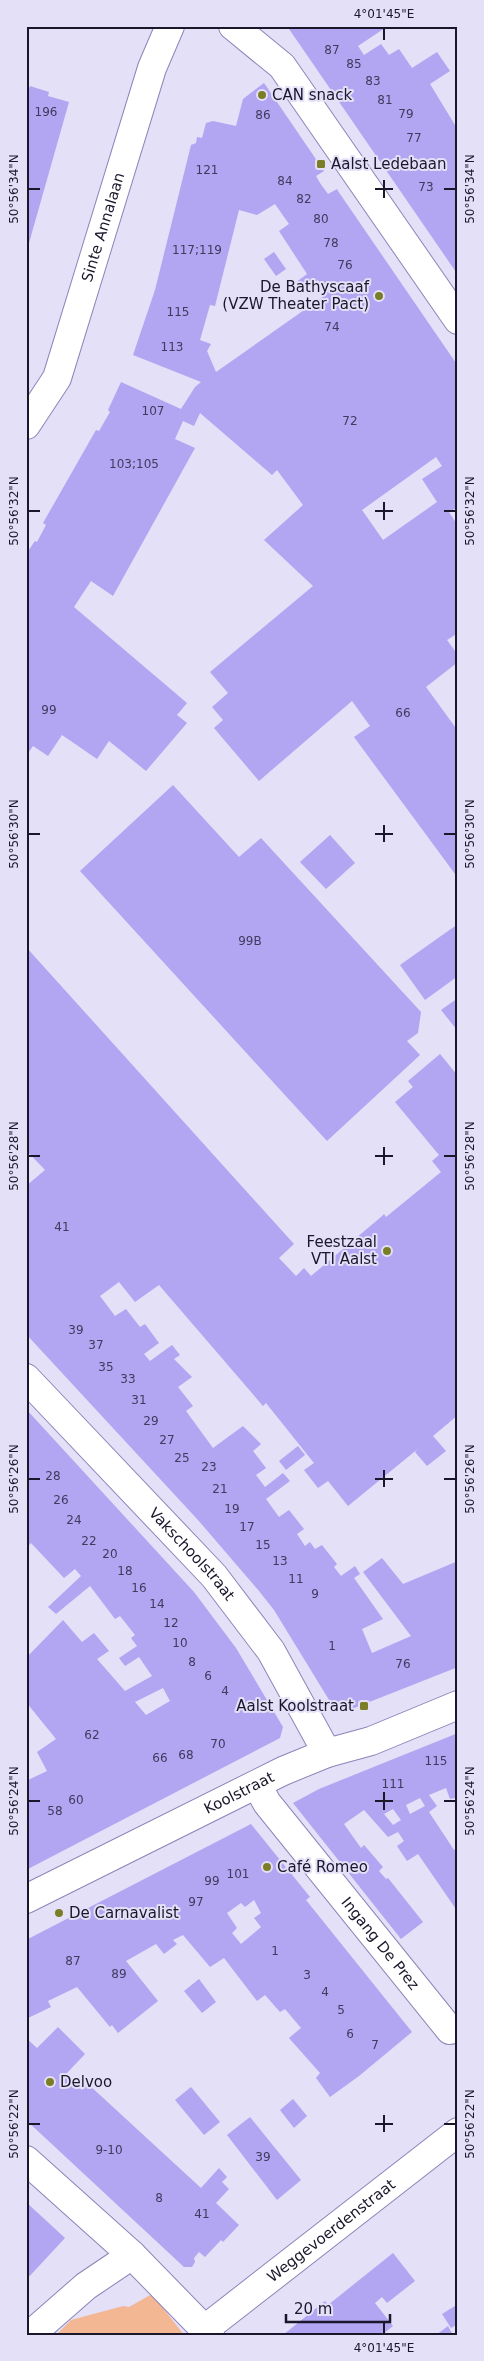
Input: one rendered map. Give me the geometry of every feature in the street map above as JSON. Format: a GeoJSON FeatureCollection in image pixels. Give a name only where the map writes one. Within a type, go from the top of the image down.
{"type":"FeatureCollection","features":[{"type":"Feature","properties":{"kind":"street","name":"Sinte Annalaan"},"geometry":{"type":"LineString","coordinates":[[26,425],[57,378],[152,68],[170,26]]}},
{"type":"Feature","properties":{"kind":"street"},"geometry":{"type":"LineString","coordinates":[[233,26],[282,66],[458,320]]}},
{"type":"Feature","properties":{"kind":"street","name":"Vakschoolstraat"},"geometry":{"type":"LineString","coordinates":[[26,1378],[214,1576],[271,1651],[327,1753]]}},
{"type":"Feature","properties":{"kind":"street","name":"Koolstraat"},"geometry":{"type":"LineString","coordinates":[[26,1900],[283,1771],[327,1753],[371,1741],[458,1705]]}},
{"type":"Feature","properties":{"kind":"street","name":"Ingang De Prez"},"geometry":{"type":"LineString","coordinates":[[257,1785],[266,1803],[450,2030]]}},
{"type":"Feature","properties":{"kind":"street","name":"Weggevoerdenstraat"},"geometry":{"type":"LineString","coordinates":[[208,2332],[458,2132]]}},
{"type":"Feature","properties":{"kind":"street"},"geometry":{"type":"LineString","coordinates":[[27,2161],[132,2255],[208,2332]]}},
{"type":"Feature","properties":{"kind":"street"},"geometry":{"type":"LineString","coordinates":[[30,2335],[86,2286],[132,2255]]}},
{"type":"Feature","properties":{"kind":"shaded area"},"geometry":{"type":"Polygon","coordinates":[[[152,2294],[184,2335],[56,2335],[71,2320],[123,2306],[129,2307],[152,2294]]]}},
{"type":"Feature","properties":{"kind":"building"},"geometry":{"type":"Polygon","coordinates":[[[287,26],[388,26],[358,46],[364,55],[381,44],[389,55],[399,49],[412,68],[437,52],[450,71],[430,84],[455,125],[458,123],[458,275],[287,26]]]}},
{"type":"Feature","properties":{"kind":"building"},"geometry":{"type":"Polygon","coordinates":[[[264,83],[324,171],[316,176],[320,183],[328,194],[337,189],[458,366],[458,507],[449,512],[458,526],[458,633],[447,640],[458,655],[458,662],[426,687],[458,731],[458,878],[354,737],[370,726],[352,701],[259,781],[214,728],[223,720],[212,707],[228,693],[210,672],[313,586],[264,540],[303,505],[277,470],[272,475],[200,413],[194,426],[183,421],[175,439],[195,448],[113,596],[91,581],[74,607],[187,703],[177,715],[187,723],[146,771],[109,741],[97,759],[62,735],[48,756],[33,746],[26,756],[26,554],[35,541],[37,542],[46,525],[43,523],[96,430],[99,431],[110,412],[108,410],[121,382],[181,409],[195,387],[201,382],[133,355],[155,290],[191,145],[196,143],[197,137],[202,138],[206,123],[213,121],[236,126],[243,99],[264,83]],[[275,204],[257,215],[239,210],[215,306],[210,305],[200,340],[211,344],[207,351],[216,372],[327,294],[318,280],[301,292],[295,283],[307,274],[279,231],[289,224],[275,204]],[[436,457],[362,510],[383,540],[437,502],[422,479],[442,466],[436,457]]]}},
{"type":"Feature","properties":{"kind":"building"},"geometry":{"type":"Polygon","coordinates":[[[30,86],[49,92],[48,96],[69,102],[27,250],[26,89],[29,89],[30,86]]]}},
{"type":"Feature","properties":{"kind":"building"},"geometry":{"type":"Polygon","coordinates":[[[274,252],[286,269],[276,276],[264,259],[274,252]]]}},
{"type":"Feature","properties":{"kind":"building"},"geometry":{"type":"Polygon","coordinates":[[[173,785],[239,857],[261,838],[421,1012],[418,1033],[407,1041],[420,1055],[327,1141],[80,871],[173,785]]]}},
{"type":"Feature","properties":{"kind":"building"},"geometry":{"type":"Polygon","coordinates":[[[330,835],[355,863],[326,889],[300,862],[330,835]]]}},
{"type":"Feature","properties":{"kind":"building"},"geometry":{"type":"Polygon","coordinates":[[[458,924],[458,976],[425,1000],[400,965],[458,924]]]}},
{"type":"Feature","properties":{"kind":"building"},"geometry":{"type":"Polygon","coordinates":[[[26,947],[294,1244],[279,1258],[296,1276],[304,1268],[311,1276],[384,1214],[386,1217],[441,1172],[432,1161],[439,1155],[395,1102],[413,1087],[408,1081],[440,1054],[458,1076],[458,1415],[433,1436],[446,1451],[427,1466],[415,1452],[419,1448],[348,1506],[328,1481],[318,1488],[304,1470],[314,1463],[266,1403],[263,1406],[159,1285],[135,1302],[119,1282],[100,1296],[115,1316],[126,1309],[140,1327],[145,1324],[159,1343],[144,1354],[150,1361],[172,1345],[180,1355],[174,1359],[192,1377],[178,1387],[193,1406],[186,1411],[213,1448],[243,1426],[261,1444],[253,1451],[266,1468],[256,1475],[265,1487],[283,1473],[290,1481],[266,1499],[279,1517],[289,1510],[304,1529],[297,1534],[305,1546],[310,1542],[315,1549],[322,1545],[337,1564],[334,1567],[341,1576],[355,1566],[360,1574],[354,1578],[383,1619],[362,1629],[372,1653],[411,1636],[363,1572],[382,1558],[403,1584],[458,1561],[458,1667],[344,1712],[334,1708],[274,1610],[259,1591],[198,1520],[26,1334],[26,1186],[45,1170],[26,1150],[26,947]]]}},
{"type":"Feature","properties":{"kind":"building"},"geometry":{"type":"Polygon","coordinates":[[[458,998],[458,1029],[457,1030],[441,1010],[458,998]]]}},
{"type":"Feature","properties":{"kind":"building"},"geometry":{"type":"Polygon","coordinates":[[[26,1409],[194,1592],[236,1648],[283,1727],[280,1738],[26,1870],[26,1781],[47,1771],[37,1752],[56,1739],[26,1702],[26,1658],[63,1620],[82,1642],[94,1633],[109,1651],[97,1659],[125,1691],[152,1676],[139,1657],[125,1666],[119,1658],[137,1646],[131,1638],[135,1635],[120,1616],[115,1619],[90,1586],[56,1614],[48,1607],[81,1576],[75,1569],[64,1578],[31,1543],[26,1548],[26,1409]],[[163,1688],[135,1702],[146,1715],[170,1701],[163,1688]]]}},
{"type":"Feature","properties":{"kind":"building"},"geometry":{"type":"Polygon","coordinates":[[[298,1446],[305,1455],[286,1470],[279,1461],[298,1446]]]}},
{"type":"Feature","properties":{"kind":"building"},"geometry":{"type":"Polygon","coordinates":[[[458,1733],[458,1804],[455,1798],[450,1799],[446,1788],[429,1795],[437,1806],[429,1812],[454,1850],[458,1847],[458,1912],[418,1854],[407,1861],[397,1846],[404,1841],[398,1832],[388,1837],[364,1810],[344,1824],[361,1848],[364,1845],[383,1867],[379,1871],[386,1879],[388,1878],[423,1922],[401,1939],[293,1803],[319,1789],[458,1733]],[[420,1798],[406,1805],[410,1814],[425,1806],[420,1798]],[[393,1809],[384,1814],[393,1825],[401,1820],[393,1809]]]}},
{"type":"Feature","properties":{"kind":"building"},"geometry":{"type":"Polygon","coordinates":[[[251,1824],[310,1897],[306,1900],[412,2032],[359,2076],[330,2097],[316,2078],[320,2073],[289,2038],[301,2028],[285,2009],[280,2012],[265,1995],[257,2001],[224,1958],[210,1967],[183,1935],[173,1940],[177,1944],[164,1954],[156,1944],[126,1961],[158,2001],[118,2033],[112,2025],[110,2027],[77,1987],[48,2001],[51,2007],[26,2019],[26,1940],[251,1824]],[[254,1900],[245,1907],[241,1903],[227,1913],[237,1928],[232,1933],[241,1944],[261,1927],[254,1918],[261,1913],[254,1900]]]}},
{"type":"Feature","properties":{"kind":"building"},"geometry":{"type":"Polygon","coordinates":[[[199,1979],[216,2002],[202,2013],[184,1991],[199,1979]]]}},
{"type":"Feature","properties":{"kind":"building"},"geometry":{"type":"Polygon","coordinates":[[[58,2027],[85,2054],[66,2074],[82,2090],[88,2084],[201,2188],[219,2168],[227,2177],[222,2182],[229,2189],[216,2203],[239,2225],[205,2257],[199,2252],[194,2258],[195,2262],[192,2267],[184,2267],[26,2120],[26,2038],[37,2048],[58,2027]]]}},
{"type":"Feature","properties":{"kind":"building"},"geometry":{"type":"Polygon","coordinates":[[[191,2087],[220,2122],[204,2135],[175,2100],[191,2087]]]}},
{"type":"Feature","properties":{"kind":"building"},"geometry":{"type":"Polygon","coordinates":[[[293,2099],[307,2116],[294,2128],[280,2110],[293,2099]]]}},
{"type":"Feature","properties":{"kind":"building"},"geometry":{"type":"Polygon","coordinates":[[[250,2117],[301,2180],[277,2200],[227,2135],[250,2117]]]}},
{"type":"Feature","properties":{"kind":"building"},"geometry":{"type":"Polygon","coordinates":[[[26,2202],[65,2238],[26,2280],[26,2202]]]}},
{"type":"Feature","properties":{"kind":"building"},"geometry":{"type":"Polygon","coordinates":[[[393,2253],[415,2281],[387,2303],[382,2297],[375,2303],[393,2326],[382,2335],[283,2335],[325,2301],[328,2305],[393,2253]]]}},
{"type":"Feature","properties":{"kind":"building"},"geometry":{"type":"Polygon","coordinates":[[[458,2304],[458,2324],[451,2328],[442,2314],[458,2304]]]}},
{"type":"Feature","properties":{"kind":"building"},"geometry":{"type":"Polygon","coordinates":[[[448,2326],[453,2335],[436,2335],[448,2326]]]}},
{"type":"Feature","properties":{"kind":"place","name":"CAN snack"},"geometry":{"type":"Point","coordinates":[262,95]}},
{"type":"Feature","properties":{"kind":"place","name":"Aalst Ledebaan"},"geometry":{"type":"Point","coordinates":[321,164]}},
{"type":"Feature","properties":{"kind":"place","name":"De Bathyscaaf (VZW Theater Pact)"},"geometry":{"type":"Point","coordinates":[379,296]}},
{"type":"Feature","properties":{"kind":"place","name":"Feestzaal VTI Aalst"},"geometry":{"type":"Point","coordinates":[387,1251]}},
{"type":"Feature","properties":{"kind":"place","name":"Aalst Koolstraat"},"geometry":{"type":"Point","coordinates":[364,1706]}},
{"type":"Feature","properties":{"kind":"place","name":"Café Romeo"},"geometry":{"type":"Point","coordinates":[267,1867]}},
{"type":"Feature","properties":{"kind":"place","name":"De Carnavalist"},"geometry":{"type":"Point","coordinates":[59,1913]}},
{"type":"Feature","properties":{"kind":"place","name":"Delvoo"},"geometry":{"type":"Point","coordinates":[50,2082]}}]}
